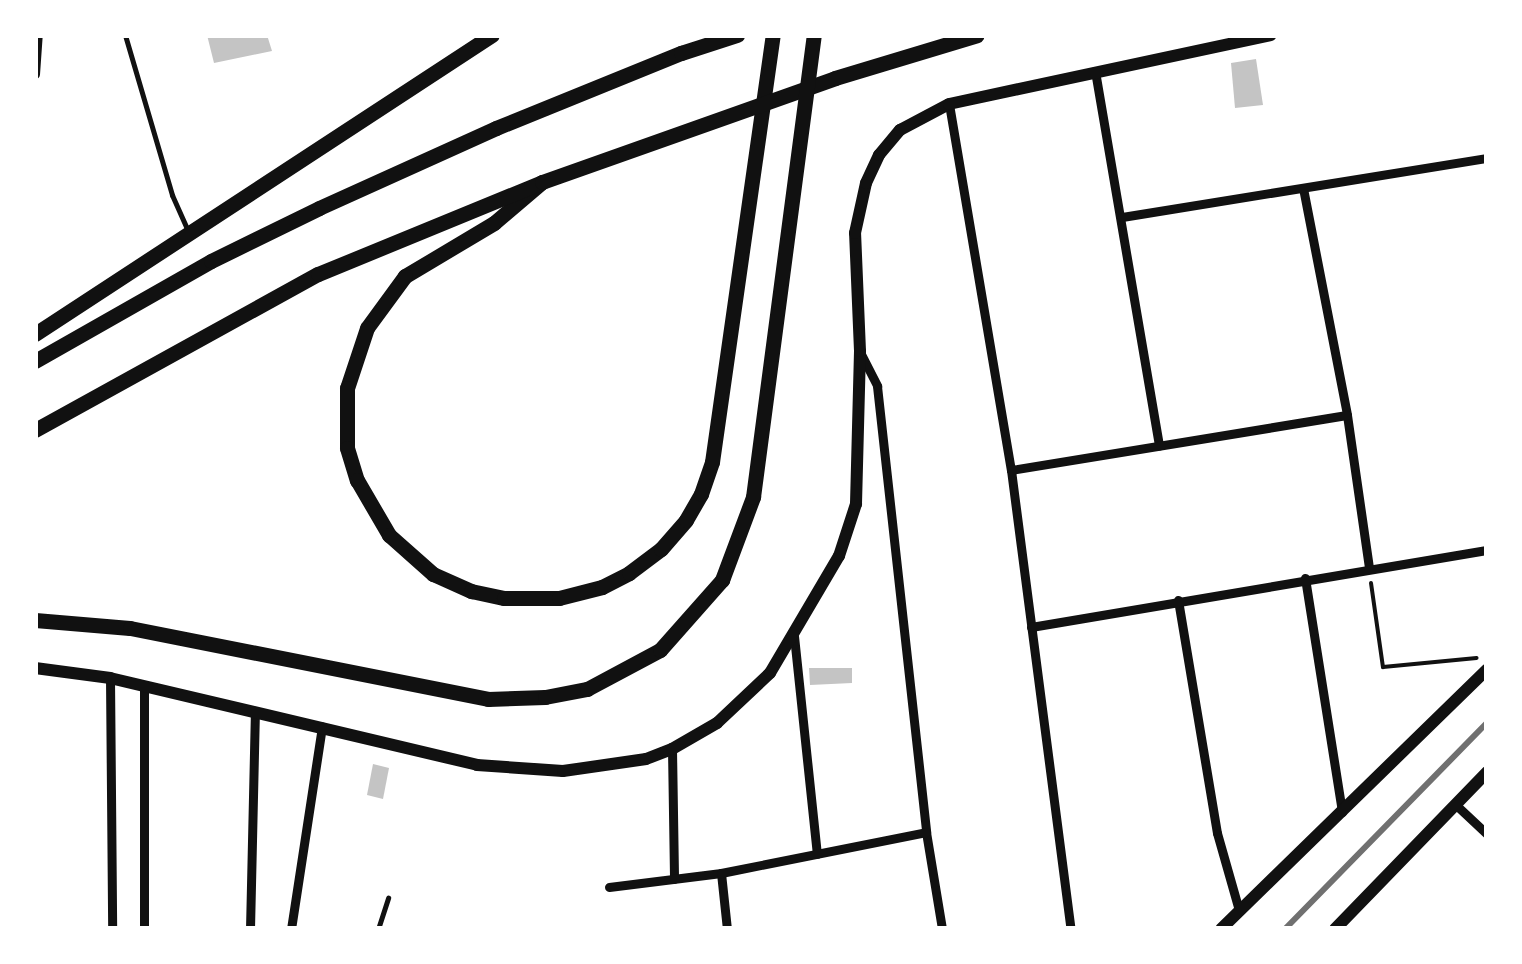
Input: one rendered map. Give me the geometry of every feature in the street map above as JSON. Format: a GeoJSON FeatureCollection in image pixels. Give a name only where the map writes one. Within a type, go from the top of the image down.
{"type":"FeatureCollection","features":[{"type":"Feature","properties":{"kind":"highway"},"geometry":{"type":"LineString","coordinates":[[35,334],[492,35]]}},
{"type":"Feature","properties":{"kind":"highway"},"geometry":{"type":"LineString","coordinates":[[35,360],[211,261],[320,208],[514,121],[680,53],[737,35]]}},
{"type":"Feature","properties":{"kind":"highway"},"geometry":{"type":"LineString","coordinates":[[542,182],[494,223],[404,276],[367,328],[354,356],[346,404],[347,448],[357,480],[389,535],[433,574],[471,591],[504,598],[559,598],[602,587],[661,548],[686,520],[712,462],[774,35]]}},
{"type":"Feature","properties":{"kind":"highway"},"geometry":{"type":"LineString","coordinates":[[35,620],[130,628],[488,699],[559,694],[622,674],[660,650],[689,622],[722,580],[753,497],[814,35]]}},
{"type":"Feature","properties":{"kind":"highway"},"geometry":{"type":"LineString","coordinates":[[35,430],[198,336],[318,274],[542,182],[836,78],[976,35]]}},
{"type":"Feature","properties":{"kind":"main road"},"geometry":{"type":"LineString","coordinates":[[35,668],[110,678],[477,765],[563,772],[646,760],[672,749],[739,705],[770,673],[839,556],[856,504],[860,351],[855,233],[866,183],[879,155],[900,130],[948,104],[1271,35]]}},
{"type":"Feature","properties":{"kind":"main road"},"geometry":{"type":"LineString","coordinates":[[1221,929],[1487,669]]}},
{"type":"Feature","properties":{"kind":"main road"},"geometry":{"type":"LineString","coordinates":[[1335,929],[1487,772]]}},
{"type":"Feature","properties":{"kind":"street"},"geometry":{"type":"LineString","coordinates":[[35,74],[38,35]]}},
{"type":"Feature","properties":{"kind":"street"},"geometry":{"type":"LineString","coordinates":[[1095,71],[1158,446]]}},
{"type":"Feature","properties":{"kind":"street"},"geometry":{"type":"LineString","coordinates":[[948,104],[1011,470],[1072,929]]}},
{"type":"Feature","properties":{"kind":"street"},"geometry":{"type":"LineString","coordinates":[[1122,217],[1487,158]]}},
{"type":"Feature","properties":{"kind":"street"},"geometry":{"type":"LineString","coordinates":[[1303,188],[1347,415],[1369,568]]}},
{"type":"Feature","properties":{"kind":"street"},"geometry":{"type":"LineString","coordinates":[[860,351],[877,386],[926,832],[942,929]]}},
{"type":"Feature","properties":{"kind":"street"},"geometry":{"type":"LineString","coordinates":[[1011,470],[1347,415]]}},
{"type":"Feature","properties":{"kind":"street"},"geometry":{"type":"LineString","coordinates":[[1031,627],[1487,550]]}},
{"type":"Feature","properties":{"kind":"street"},"geometry":{"type":"LineString","coordinates":[[1306,578],[1342,812]]}},
{"type":"Feature","properties":{"kind":"street"},"geometry":{"type":"LineString","coordinates":[[1178,600],[1217,834],[1239,910]]}},
{"type":"Feature","properties":{"kind":"street"},"geometry":{"type":"LineString","coordinates":[[794,636],[817,854]]}},
{"type":"Feature","properties":{"kind":"street"},"geometry":{"type":"LineString","coordinates":[[110,678],[112,929]]}},
{"type":"Feature","properties":{"kind":"street"},"geometry":{"type":"LineString","coordinates":[[144,686],[144,929]]}},
{"type":"Feature","properties":{"kind":"street"},"geometry":{"type":"LineString","coordinates":[[250,929],[254,712]]}},
{"type":"Feature","properties":{"kind":"street"},"geometry":{"type":"LineString","coordinates":[[291,929],[322,726]]}},
{"type":"Feature","properties":{"kind":"street"},"geometry":{"type":"LineString","coordinates":[[672,749],[674,879]]}},
{"type":"Feature","properties":{"kind":"street"},"geometry":{"type":"LineString","coordinates":[[1456,805],[1487,834]]}},
{"type":"Feature","properties":{"kind":"street"},"geometry":{"type":"LineString","coordinates":[[609,887],[721,873],[926,832]]}},
{"type":"Feature","properties":{"kind":"street"},"geometry":{"type":"LineString","coordinates":[[721,873],[727,929]]}},
{"type":"Feature","properties":{"kind":"lane"},"geometry":{"type":"LineString","coordinates":[[126,35],[172,195],[188,231]]}},
{"type":"Feature","properties":{"kind":"lane"},"geometry":{"type":"LineString","coordinates":[[378,929],[388,898]]}},
{"type":"Feature","properties":{"kind":"path"},"geometry":{"type":"LineString","coordinates":[[1369,568],[1378,662],[1383,667],[1487,657]]}},
{"type":"Feature","properties":{"kind":"building"},"geometry":{"type":"Polygon","coordinates":[[[207,35],[267,35],[272,51],[214,63],[207,35]]]}},
{"type":"Feature","properties":{"kind":"building"},"geometry":{"type":"Polygon","coordinates":[[[1256,59],[1263,105],[1235,108],[1231,63],[1256,59]]]}},
{"type":"Feature","properties":{"kind":"building"},"geometry":{"type":"Polygon","coordinates":[[[809,668],[852,668],[852,683],[810,685],[809,668]]]}},
{"type":"Feature","properties":{"kind":"building"},"geometry":{"type":"Polygon","coordinates":[[[373,764],[389,768],[383,799],[367,795],[373,764]]]}},
{"type":"Feature","properties":{"kind":"railway"},"geometry":{"type":"LineString","coordinates":[[1285,929],[1487,723]]}}]}
